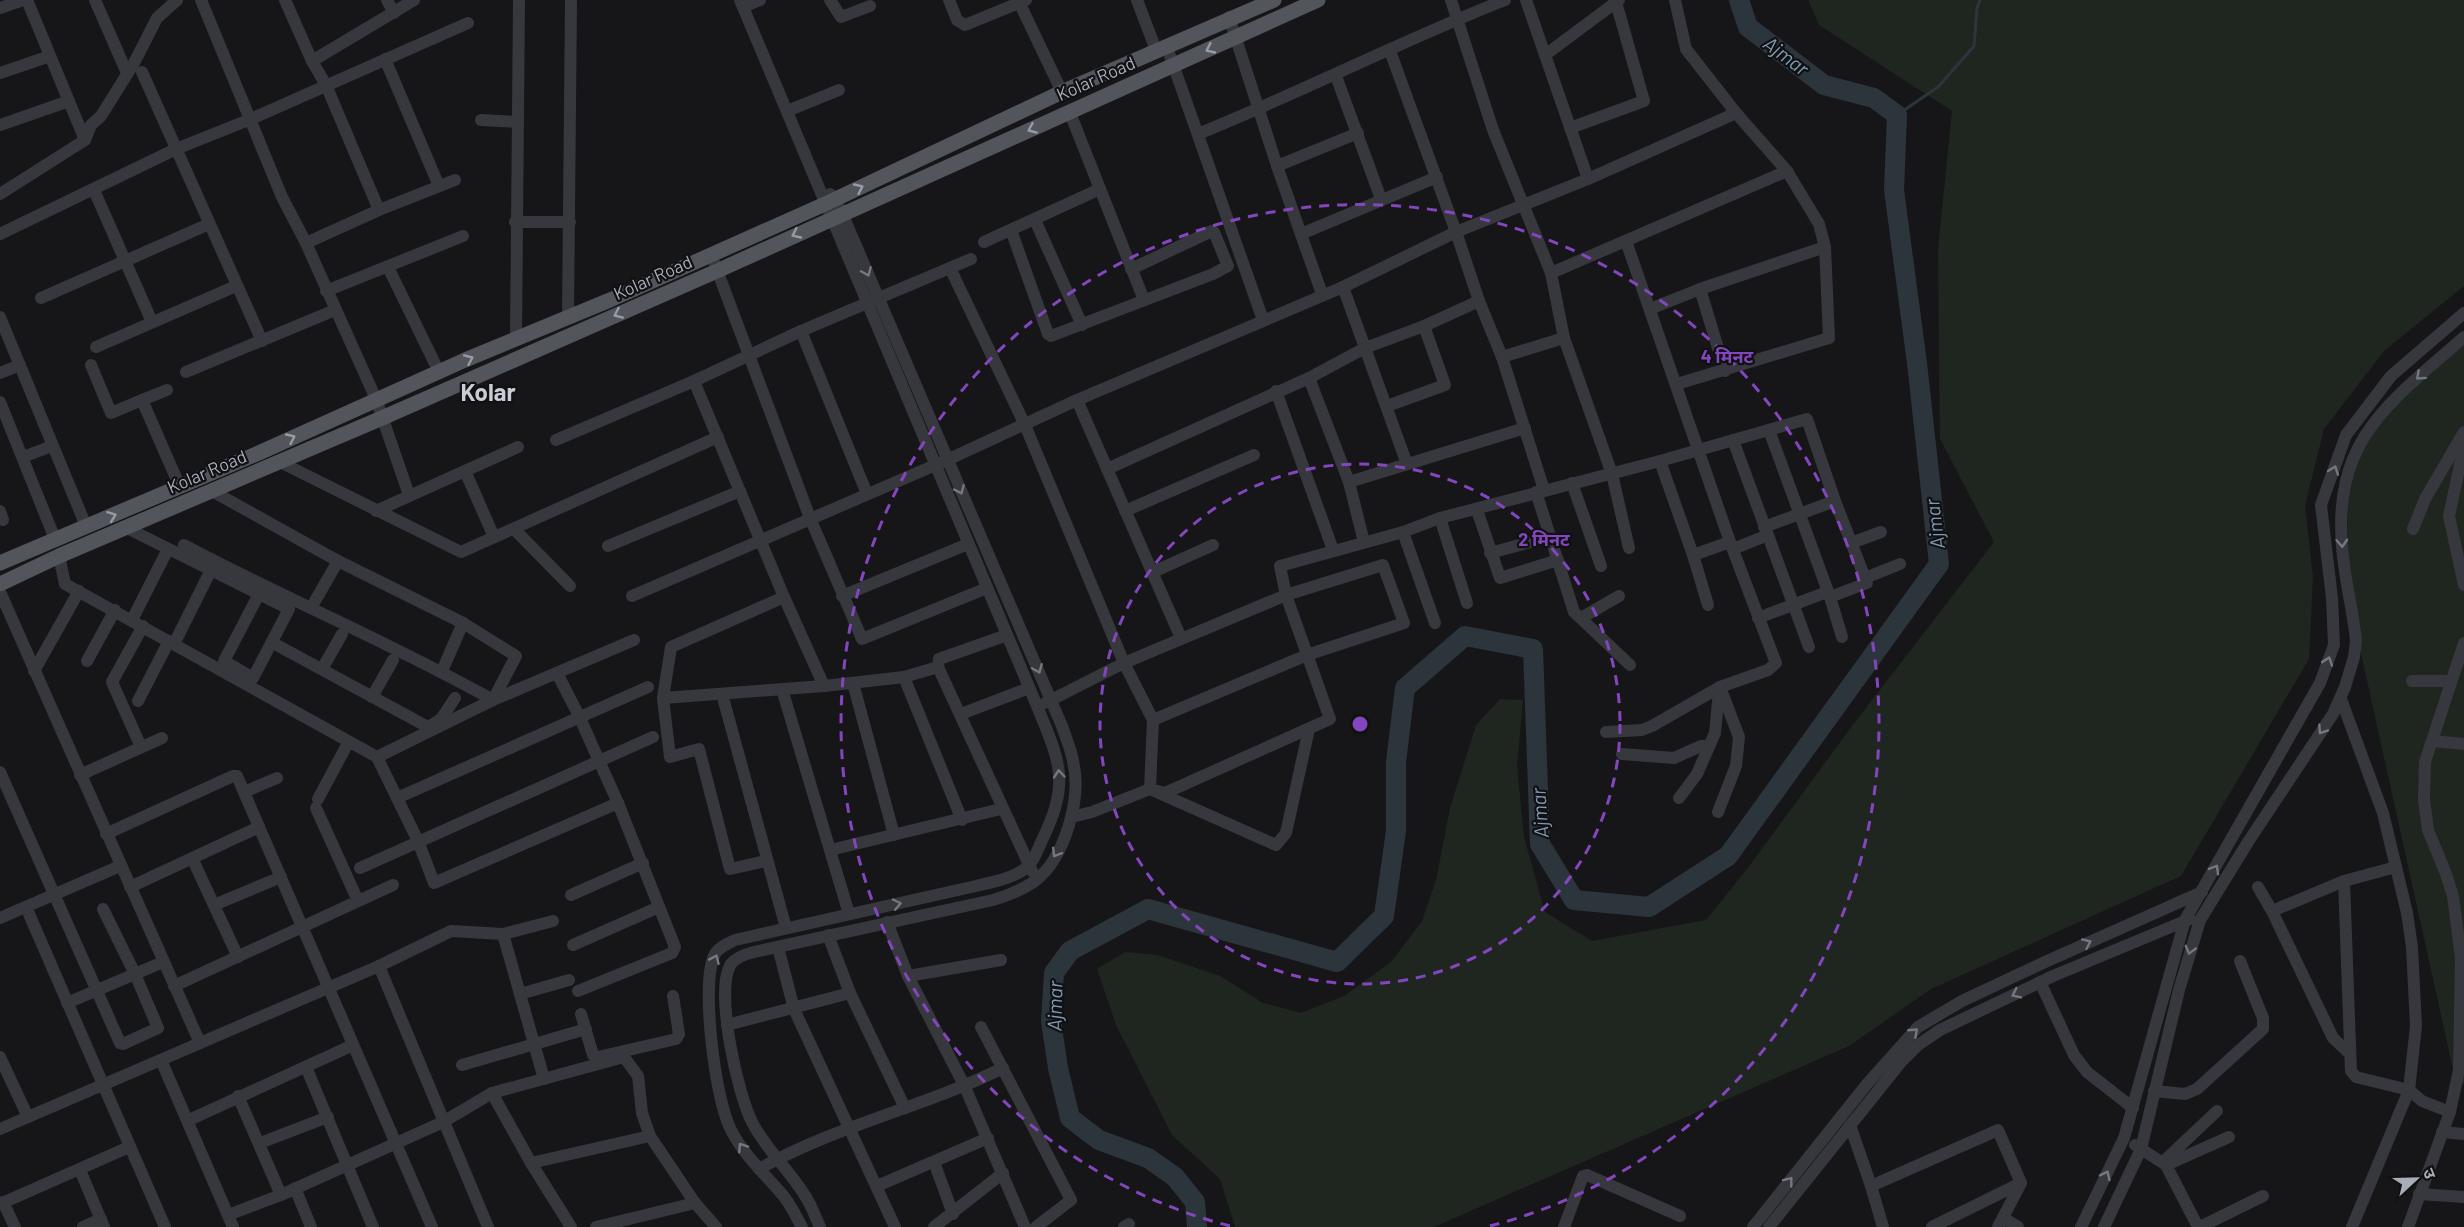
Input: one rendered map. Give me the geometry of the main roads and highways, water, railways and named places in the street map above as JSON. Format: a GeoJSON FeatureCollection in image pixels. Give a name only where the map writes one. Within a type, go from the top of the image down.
{"type":"FeatureCollection","features":[{"type":"Feature","properties":{"kind":"main road","name":"Kolar Road"},"geometry":{"type":"LineString","coordinates":[[0,584],[59,556],[717,271],[1062,92],[1229,17],[1274,0]]}},
{"type":"Feature","properties":{"kind":"main road","name":"Kolar Road"},"geometry":{"type":"LineString","coordinates":[[0,563],[180,487],[376,399],[711,255],[833,209],[1070,113],[1318,0]]}},
{"type":"Feature","properties":{"kind":"main road"},"geometry":{"type":"LineString","coordinates":[[1062,92],[1070,113]]}},
{"type":"Feature","properties":{"kind":"waterway","name":"Ajmar"},"geometry":{"type":"LineString","coordinates":[[1197,1227],[1195,1202],[1175,1177],[1148,1158],[1099,1140],[1070,1118],[1058,1068],[1051,1021],[1054,973],[1070,951],[1148,909],[1337,962],[1384,916],[1396,831],[1396,762],[1405,688],[1465,636],[1533,649],[1540,844],[1574,900],[1649,907],[1728,856],[1939,564],[1917,363],[1894,190],[1897,115],[1874,98],[1824,85],[1748,27],[1739,0]]}},
{"type":"Feature","properties":{"kind":"waterway"},"geometry":{"type":"LineString","coordinates":[[1897,115],[1938,87],[1974,46],[1977,8],[1980,0]]}},
{"type":"Feature","properties":{"kind":"district","name":"Kolar"},"geometry":{"type":"Point","coordinates":[488,393]}}]}
